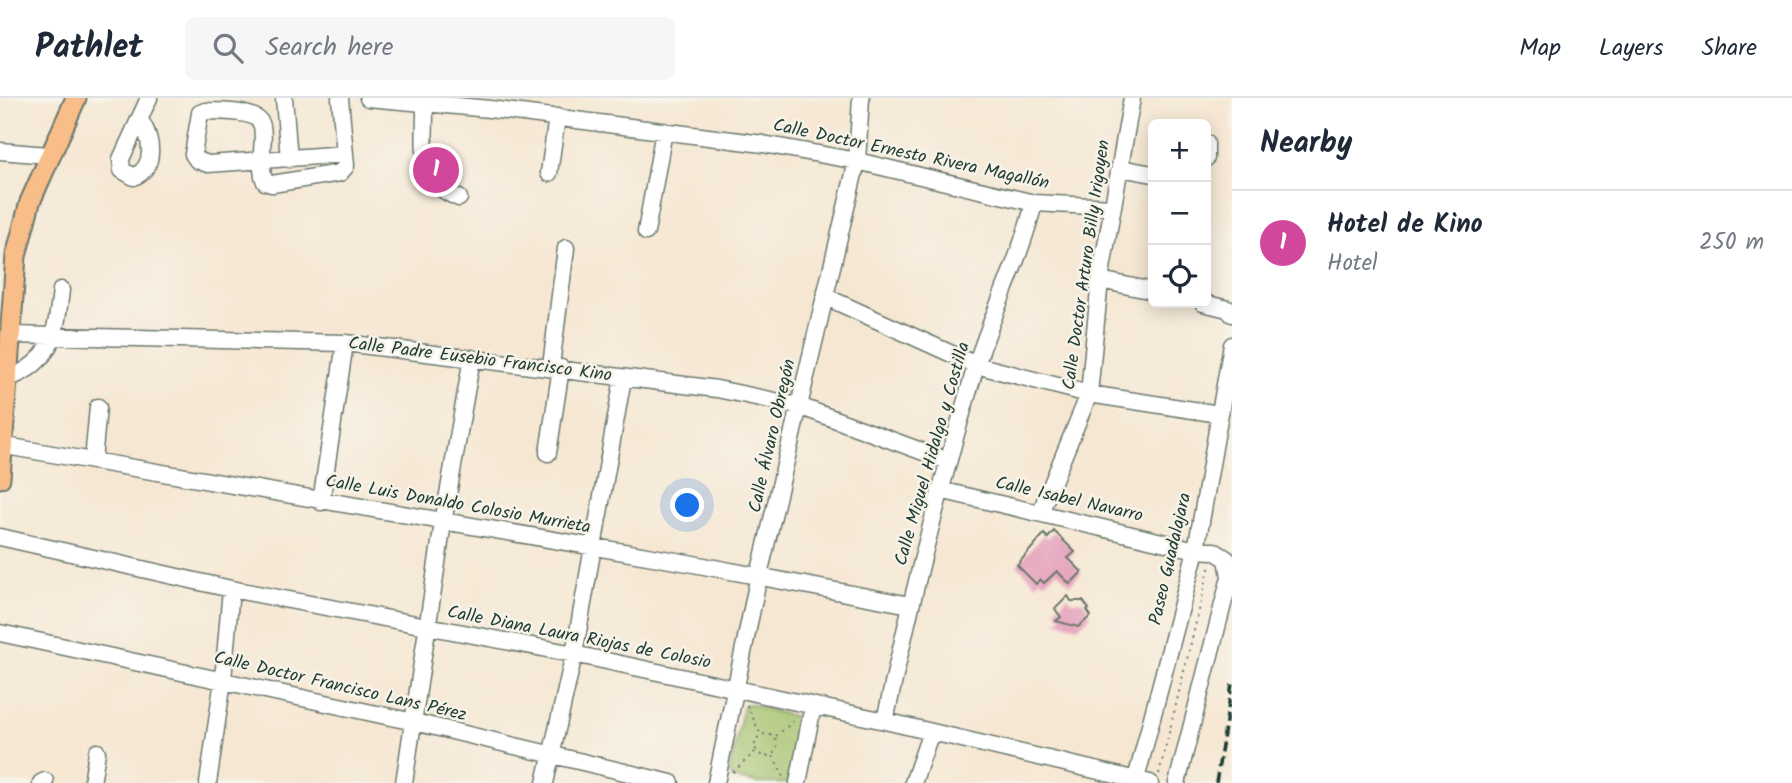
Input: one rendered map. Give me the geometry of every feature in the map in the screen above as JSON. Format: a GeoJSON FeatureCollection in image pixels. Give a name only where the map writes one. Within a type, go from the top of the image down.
{"type":"FeatureCollection","features":[{"type":"Feature","properties":{"kind":"main road"},"geometry":{"type":"LineString","coordinates":[[0,478],[9,378],[5,335],[16,256],[30,202],[48,155],[76,98]]}},
{"type":"Feature","properties":{"kind":"street"},"geometry":{"type":"LineString","coordinates":[[141,120],[149,98]]}},
{"type":"Feature","properties":{"kind":"street"},"geometry":{"type":"LineString","coordinates":[[284,98],[289,159]]}},
{"type":"Feature","properties":{"kind":"street"},"geometry":{"type":"LineString","coordinates":[[340,98],[345,154],[346,166],[341,173],[272,184],[265,182],[261,174],[262,163],[262,125],[259,119],[249,115],[205,111],[200,113],[193,154],[197,160],[208,164],[262,163],[345,154]]}},
{"type":"Feature","properties":{"kind":"street","name":"Calle Doctor Ernesto Rivera Magallón"},"geometry":{"type":"LineString","coordinates":[[368,98],[490,103],[557,117],[763,144],[857,161],[1034,203],[1112,207]]}},
{"type":"Feature","properties":{"kind":"street","name":"Calle Álvaro Obregón"},"geometry":{"type":"LineString","coordinates":[[716,783],[759,575],[857,161],[861,98]]}},
{"type":"Feature","properties":{"kind":"street","name":"Calle Doctor Arturo Billy Irigoyen"},"geometry":{"type":"LineString","coordinates":[[1040,513],[1089,394],[1100,279],[1132,98]]}},
{"type":"Feature","properties":{"kind":"street"},"geometry":{"type":"LineString","coordinates":[[425,102],[427,167],[430,178],[445,193],[459,198]]}},
{"type":"Feature","properties":{"kind":"street"},"geometry":{"type":"LineString","coordinates":[[549,173],[557,117]]}},
{"type":"Feature","properties":{"kind":"street"},"geometry":{"type":"LineString","coordinates":[[646,232],[664,131]]}},
{"type":"Feature","properties":{"kind":"street"},"geometry":{"type":"LineString","coordinates":[[0,151],[48,155]]}},
{"type":"Feature","properties":{"kind":"street"},"geometry":{"type":"LineString","coordinates":[[1119,168],[1148,173]]}},
{"type":"Feature","properties":{"kind":"street","name":"Calle Miguel Hidalgo y Costilla"},"geometry":{"type":"LineString","coordinates":[[885,721],[910,605],[948,461],[976,365],[1026,235],[1034,203]]}},
{"type":"Feature","properties":{"kind":"street"},"geometry":{"type":"LineString","coordinates":[[548,453],[566,248]]}},
{"type":"Feature","properties":{"kind":"street"},"geometry":{"type":"LineString","coordinates":[[1100,279],[1148,291]]}},
{"type":"Feature","properties":{"kind":"street"},"geometry":{"type":"LineString","coordinates":[[9,378],[41,357],[55,336],[61,290]]}},
{"type":"Feature","properties":{"kind":"street"},"geometry":{"type":"LineString","coordinates":[[826,298],[976,365],[1089,394],[1219,414]]}},
{"type":"Feature","properties":{"kind":"street"},"geometry":{"type":"LineString","coordinates":[[1211,305],[1228,309],[1232,314]]}},
{"type":"Feature","properties":{"kind":"street","name":"Calle Padre Eusebio Francisco Kino"},"geometry":{"type":"LineString","coordinates":[[5,335],[345,343],[556,367],[717,389],[799,407],[948,461]]}},
{"type":"Feature","properties":{"kind":"street"},"geometry":{"type":"LineString","coordinates":[[321,502],[345,343]]}},
{"type":"Feature","properties":{"kind":"street","name":"Paseo Guadalajara"},"geometry":{"type":"LineString","coordinates":[[1143,781],[1196,550],[1232,345]]}},
{"type":"Feature","properties":{"kind":"street"},"geometry":{"type":"LineString","coordinates":[[404,783],[426,627],[472,358]]}},
{"type":"Feature","properties":{"kind":"street"},"geometry":{"type":"LineString","coordinates":[[545,783],[574,654],[590,547],[623,378]]}},
{"type":"Feature","properties":{"kind":"street"},"geometry":{"type":"LineString","coordinates":[[93,461],[98,407]]}},
{"type":"Feature","properties":{"kind":"street","name":"Calle Luis Donaldo Colosio Murrieta"},"geometry":{"type":"LineString","coordinates":[[1,445],[443,523],[759,575],[910,605]]}},
{"type":"Feature","properties":{"kind":"street","name":"Calle Isabel Navarro"},"geometry":{"type":"LineString","coordinates":[[940,490],[1221,555]]}},
{"type":"Feature","properties":{"kind":"street","name":"Calle Diana Laura Riojas de Colosio"},"geometry":{"type":"LineString","coordinates":[[0,537],[231,589],[574,654],[885,721],[1143,781]]}},
{"type":"Feature","properties":{"kind":"street"},"geometry":{"type":"LineString","coordinates":[[1177,783],[1230,578],[1221,555]]}},
{"type":"Feature","properties":{"kind":"street"},"geometry":{"type":"LineString","coordinates":[[208,783],[223,680],[231,589]]}},
{"type":"Feature","properties":{"kind":"street","name":"Calle Doctor Francisco Lans Pérez"},"geometry":{"type":"LineString","coordinates":[[0,633],[414,722],[671,783]]}},
{"type":"Feature","properties":{"kind":"street"},"geometry":{"type":"LineString","coordinates":[[797,783],[813,706]]}},
{"type":"Feature","properties":{"kind":"street"},"geometry":{"type":"LineString","coordinates":[[913,783],[931,732]]}},
{"type":"Feature","properties":{"kind":"street"},"geometry":{"type":"LineString","coordinates":[[92,783],[97,752]]}},
{"type":"Feature","properties":{"kind":"path"},"geometry":{"type":"LineString","coordinates":[[1156,783],[1221,555]]}},
{"type":"Feature","properties":{"kind":"path"},"geometry":{"type":"LineString","coordinates":[[736,690],[761,735]]}},
{"type":"Feature","properties":{"kind":"path"},"geometry":{"type":"LineString","coordinates":[[761,735],[774,737],[813,706]]}},
{"type":"Feature","properties":{"kind":"path"},"geometry":{"type":"LineString","coordinates":[[761,735],[755,742],[756,751],[762,756],[772,755]]}},
{"type":"Feature","properties":{"kind":"path"},"geometry":{"type":"LineString","coordinates":[[772,755],[777,745],[774,737]]}},
{"type":"Feature","properties":{"kind":"path"},"geometry":{"type":"LineString","coordinates":[[731,775],[756,751]]}},
{"type":"Feature","properties":{"kind":"path"},"geometry":{"type":"LineString","coordinates":[[772,755],[787,783]]}},
{"type":"Feature","properties":{"kind":"green space"},"geometry":{"type":"Polygon","coordinates":[[[750,704],[796,717],[798,722],[792,783],[757,783],[733,778],[729,772],[744,705],[750,704]]]}},
{"type":"Feature","properties":{"kind":"building"},"geometry":{"type":"Polygon","coordinates":[[[1054,531],[1075,552],[1068,558],[1082,572],[1070,584],[1057,571],[1044,583],[1040,579],[1036,584],[1017,565],[1044,534],[1048,538],[1054,531]]]}},
{"type":"Feature","properties":{"kind":"building"},"geometry":{"type":"Polygon","coordinates":[[[1068,596],[1071,601],[1083,601],[1089,609],[1087,610],[1091,616],[1078,627],[1056,621],[1061,617],[1055,609],[1068,596]]]}},
{"type":"Feature","properties":{"kind":"railway"},"geometry":{"type":"LineString","coordinates":[[1216,783],[1232,684]]}},
{"type":"Feature","properties":{"kind":"place","name":"Hotel de Kino"},"geometry":{"type":"Point","coordinates":[436,170]}}]}
